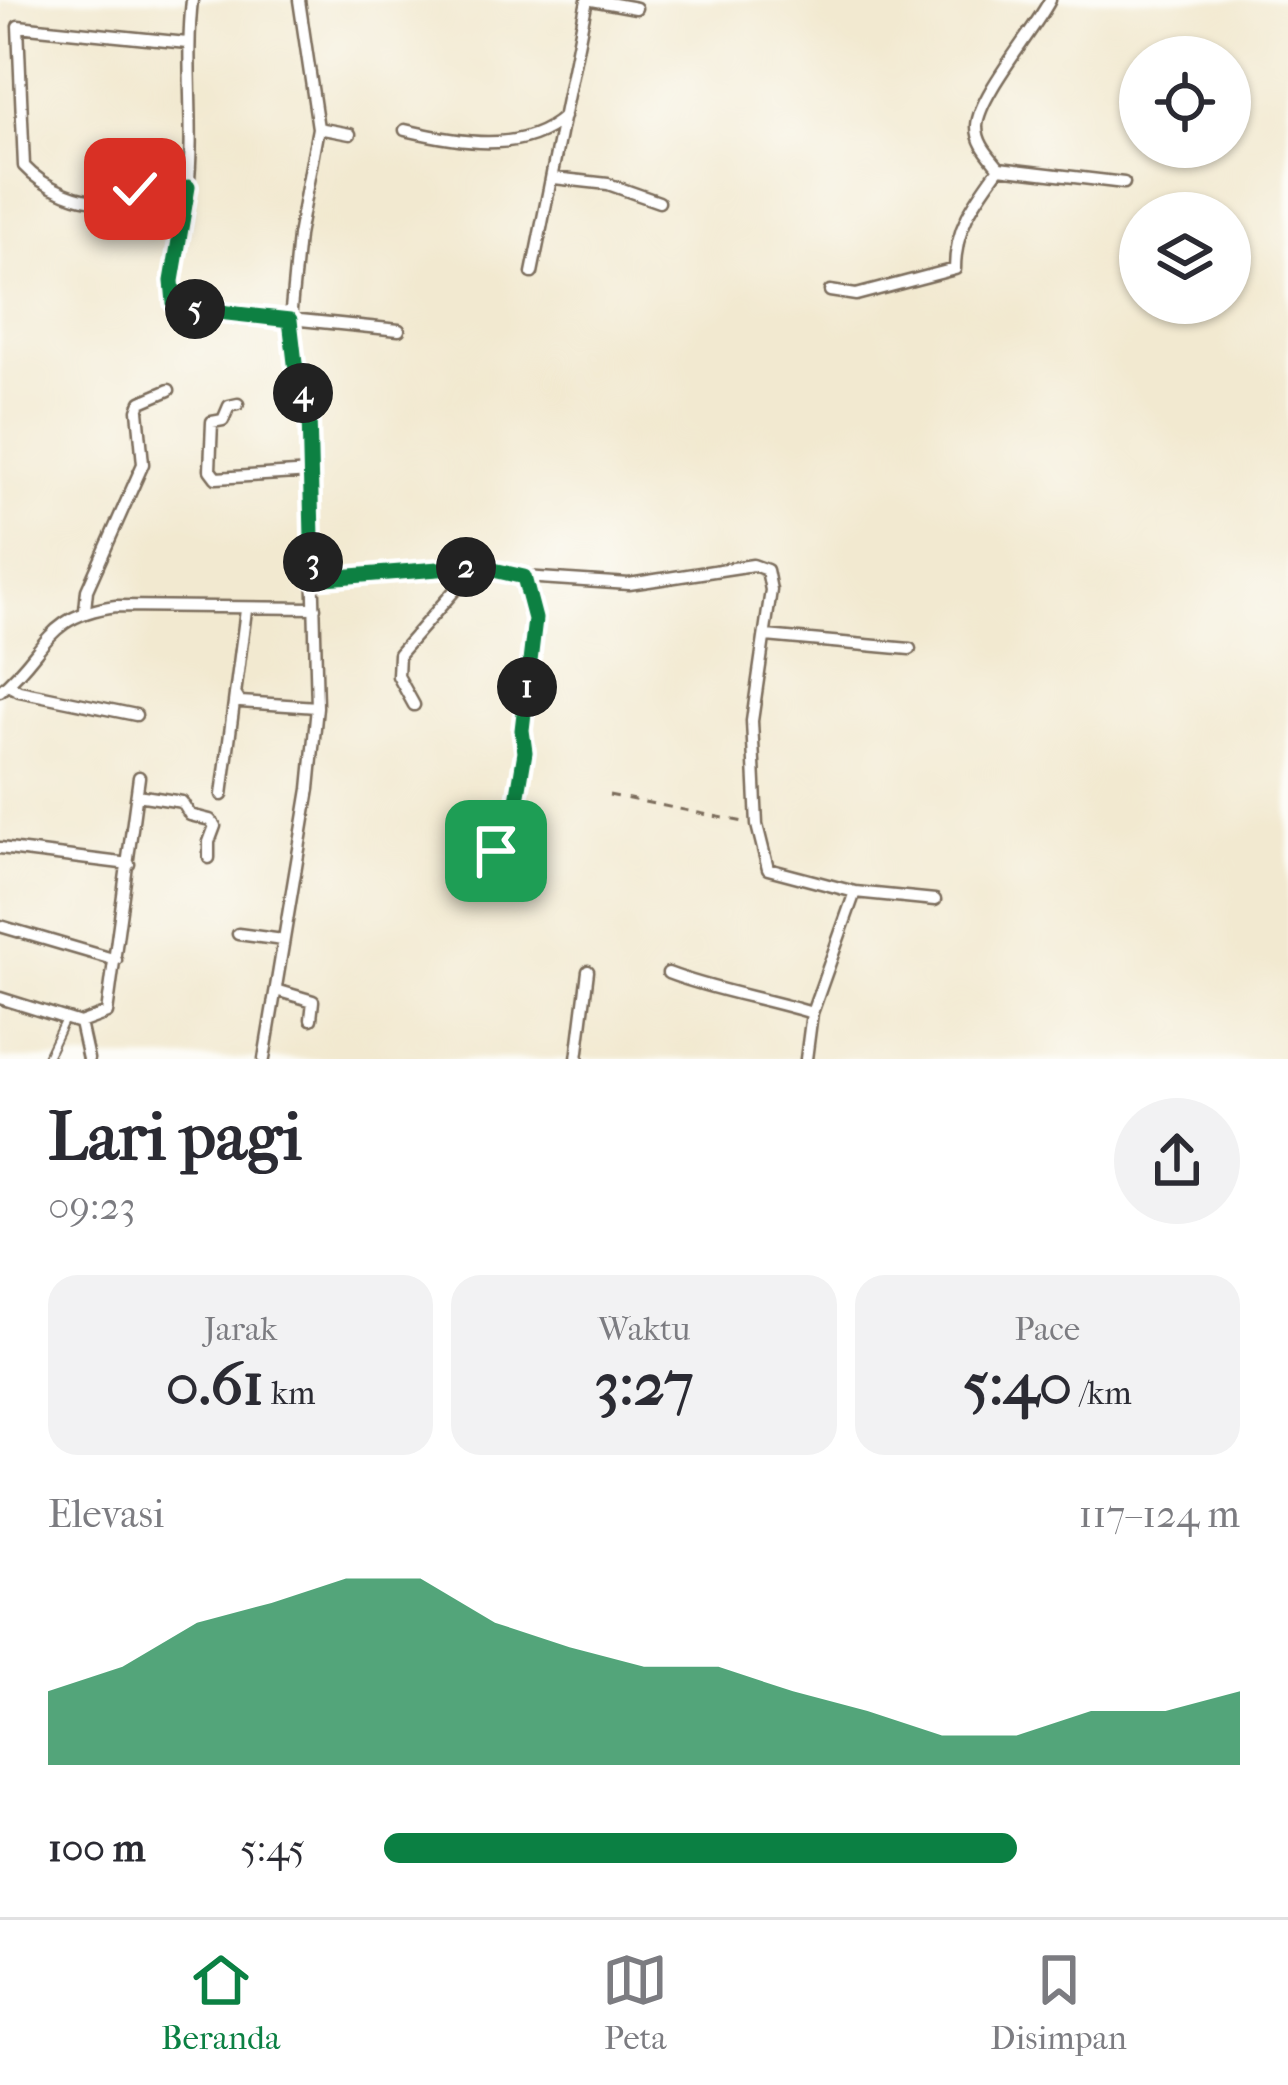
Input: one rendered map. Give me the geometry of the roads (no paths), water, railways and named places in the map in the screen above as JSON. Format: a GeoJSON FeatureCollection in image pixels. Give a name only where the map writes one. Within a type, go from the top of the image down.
{"type":"FeatureCollection","features":[{"type":"Feature","properties":{"kind":"street"},"geometry":{"type":"LineString","coordinates":[[192,0],[188,187],[172,281],[174,303],[183,308],[399,330]]}},
{"type":"Feature","properties":{"kind":"street"},"geometry":{"type":"LineString","coordinates":[[264,1059],[309,789],[317,707],[309,413],[295,363],[290,320],[298,236],[318,128],[298,0]]}},
{"type":"Feature","properties":{"kind":"street"},"geometry":{"type":"LineString","coordinates":[[532,273],[590,0],[636,8]]}},
{"type":"Feature","properties":{"kind":"street"},"geometry":{"type":"LineString","coordinates":[[1049,0],[976,122],[979,142],[999,169],[1124,183]]}},
{"type":"Feature","properties":{"kind":"street"},"geometry":{"type":"LineString","coordinates":[[188,43],[18,26],[25,166],[33,175],[58,190],[98,201],[135,189],[171,193],[188,187]]}},
{"type":"Feature","properties":{"kind":"street"},"geometry":{"type":"LineString","coordinates":[[405,130],[486,143],[546,134],[564,118]]}},
{"type":"Feature","properties":{"kind":"street"},"geometry":{"type":"LineString","coordinates":[[318,128],[350,134]]}},
{"type":"Feature","properties":{"kind":"street"},"geometry":{"type":"LineString","coordinates":[[830,291],[856,295],[955,269],[955,241],[968,212],[999,169]]}},
{"type":"Feature","properties":{"kind":"street"},"geometry":{"type":"LineString","coordinates":[[554,178],[608,184],[659,202]]}},
{"type":"Feature","properties":{"kind":"street"},"geometry":{"type":"LineString","coordinates":[[85,610],[87,590],[143,464],[141,402],[169,389]]}},
{"type":"Feature","properties":{"kind":"street"},"geometry":{"type":"LineString","coordinates":[[238,404],[229,406],[223,420],[212,422],[210,470],[216,478],[311,472]]}},
{"type":"Feature","properties":{"kind":"street"},"geometry":{"type":"LineString","coordinates":[[313,579],[476,566],[524,577],[629,584],[753,565],[768,572],[771,590],[752,721],[757,825],[768,868],[855,892],[935,900]]}},
{"type":"Feature","properties":{"kind":"street"},"geometry":{"type":"LineString","coordinates":[[414,705],[398,676],[399,654],[476,566]]}},
{"type":"Feature","properties":{"kind":"street"},"geometry":{"type":"LineString","coordinates":[[136,715],[4,688],[61,622],[85,610],[315,608]]}},
{"type":"Feature","properties":{"kind":"street"},"geometry":{"type":"LineString","coordinates":[[222,795],[246,610]]}},
{"type":"Feature","properties":{"kind":"street"},"geometry":{"type":"LineString","coordinates":[[766,636],[910,649]]}},
{"type":"Feature","properties":{"kind":"street"},"geometry":{"type":"LineString","coordinates":[[235,694],[240,702],[317,707]]}},
{"type":"Feature","properties":{"kind":"street"},"geometry":{"type":"LineString","coordinates":[[0,998],[80,1023],[107,1013],[139,777]]}},
{"type":"Feature","properties":{"kind":"street"},"geometry":{"type":"LineString","coordinates":[[136,795],[182,802],[190,815],[210,820],[214,826],[209,859]]}},
{"type":"Feature","properties":{"kind":"street"},"geometry":{"type":"LineString","coordinates":[[0,848],[129,864]]}},
{"type":"Feature","properties":{"kind":"street"},"geometry":{"type":"LineString","coordinates":[[806,1059],[812,1013],[855,892]]}},
{"type":"Feature","properties":{"kind":"street"},"geometry":{"type":"LineString","coordinates":[[0,926],[116,960]]}},
{"type":"Feature","properties":{"kind":"street"},"geometry":{"type":"LineString","coordinates":[[238,934],[283,940]]}},
{"type":"Feature","properties":{"kind":"street"},"geometry":{"type":"LineString","coordinates":[[578,1059],[588,970]]}},
{"type":"Feature","properties":{"kind":"street"},"geometry":{"type":"LineString","coordinates":[[668,973],[720,992],[757,995],[812,1013]]}},
{"type":"Feature","properties":{"kind":"street"},"geometry":{"type":"LineString","coordinates":[[276,990],[313,1000],[311,1019]]}},
{"type":"Feature","properties":{"kind":"street"},"geometry":{"type":"LineString","coordinates":[[80,1023],[88,1059]]}},
{"type":"Feature","properties":{"kind":"lane"},"geometry":{"type":"LineString","coordinates":[[46,1059],[65,1019]]}}]}
